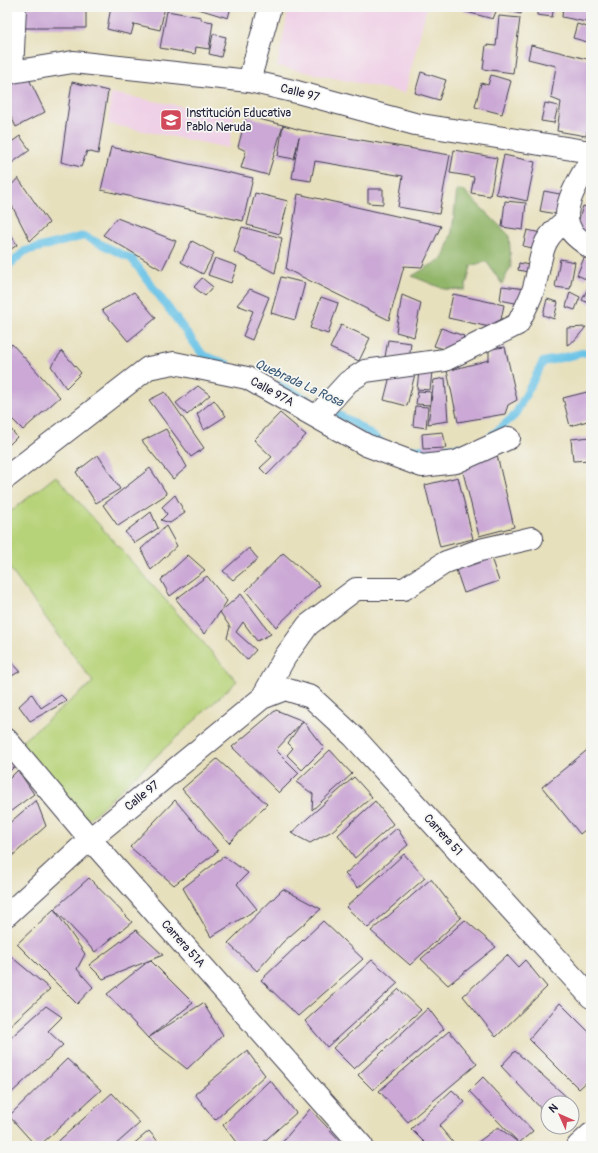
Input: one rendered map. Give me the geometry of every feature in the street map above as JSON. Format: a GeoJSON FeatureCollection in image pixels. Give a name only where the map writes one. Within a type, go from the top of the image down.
{"type":"FeatureCollection","features":[{"type":"Feature","properties":{"kind":"street"},"geometry":{"type":"LineString","coordinates":[[9,73],[15,7]]}},
{"type":"Feature","properties":{"kind":"street"},"geometry":{"type":"LineString","coordinates":[[249,81],[270,7]]}},
{"type":"Feature","properties":{"kind":"street","name":"Calle 97"},"geometry":{"type":"LineString","coordinates":[[9,73],[73,62],[249,81],[297,92],[415,124],[591,152]]}},
{"type":"Feature","properties":{"kind":"street"},"geometry":{"type":"LineString","coordinates":[[591,160],[575,185],[568,209],[567,220],[572,232],[591,248]]}},
{"type":"Feature","properties":{"kind":"street"},"geometry":{"type":"LineString","coordinates":[[319,414],[348,382],[365,371],[445,360],[518,324],[535,285],[543,246],[553,230],[567,220]]}},
{"type":"Feature","properties":{"kind":"street","name":"Calle 97A"},"geometry":{"type":"LineString","coordinates":[[7,477],[148,368],[174,363],[247,378],[319,414],[366,445],[422,466],[456,462],[509,438]]}},
{"type":"Feature","properties":{"kind":"street"},"geometry":{"type":"LineString","coordinates":[[262,698],[285,657],[308,625],[356,589],[404,589],[446,562],[480,550],[532,538]]}},
{"type":"Feature","properties":{"kind":"street","name":"Calle 97"},"geometry":{"type":"LineString","coordinates":[[7,915],[90,839],[262,698],[285,689]]}},
{"type":"Feature","properties":{"kind":"street","name":"Carrera 51"},"geometry":{"type":"LineString","coordinates":[[285,689],[311,697],[354,737],[591,997]]}},
{"type":"Feature","properties":{"kind":"street","name":"Carrera 51A"},"geometry":{"type":"LineString","coordinates":[[7,740],[90,839],[362,1146]]}},
{"type":"Feature","properties":{"kind":"street"},"geometry":{"type":"LineString","coordinates":[[578,1146],[591,1134]]}},
{"type":"Feature","properties":{"kind":"shaded area"},"geometry":{"type":"Polygon","coordinates":[[[289,7],[427,7],[405,93],[277,66],[289,7]]]}},
{"type":"Feature","properties":{"kind":"shaded area","name":"Institución Educativa Pablo Neruda"},"geometry":{"type":"Polygon","coordinates":[[[111,93],[234,116],[229,148],[108,124],[111,93]]]}},
{"type":"Feature","properties":{"kind":"green space"},"geometry":{"type":"Polygon","coordinates":[[[457,190],[464,191],[509,235],[511,266],[502,284],[486,261],[471,266],[465,290],[444,289],[412,276],[443,258],[452,232],[457,190]]]}},
{"type":"Feature","properties":{"kind":"green space"},"geometry":{"type":"Polygon","coordinates":[[[56,476],[237,681],[88,820],[20,743],[93,682],[7,565],[7,514],[56,476]]]}},
{"type":"Feature","properties":{"kind":"building"},"geometry":{"type":"Polygon","coordinates":[[[24,7],[86,7],[86,28],[24,28],[24,7]]]}},
{"type":"Feature","properties":{"kind":"building"},"geometry":{"type":"Polygon","coordinates":[[[111,7],[165,7],[160,30],[134,24],[131,35],[107,29],[111,7]]]}},
{"type":"Feature","properties":{"kind":"building"},"geometry":{"type":"Polygon","coordinates":[[[192,7],[231,7],[228,18],[192,7]]]}},
{"type":"Feature","properties":{"kind":"building"},"geometry":{"type":"Polygon","coordinates":[[[464,7],[523,7],[521,14],[497,9],[493,19],[463,11],[464,7]]]}},
{"type":"Feature","properties":{"kind":"building"},"geometry":{"type":"Polygon","coordinates":[[[529,7],[554,7],[552,17],[537,15],[537,11],[529,10],[529,7]]]}},
{"type":"Feature","properties":{"kind":"building"},"geometry":{"type":"Polygon","coordinates":[[[563,7],[591,7],[591,23],[562,17],[563,7]]]}},
{"type":"Feature","properties":{"kind":"building"},"geometry":{"type":"Polygon","coordinates":[[[167,11],[201,17],[201,20],[213,22],[209,49],[196,47],[195,54],[160,48],[167,11]]]}},
{"type":"Feature","properties":{"kind":"building"},"geometry":{"type":"Polygon","coordinates":[[[499,16],[520,18],[513,73],[483,69],[486,45],[496,46],[499,16]]]}},
{"type":"Feature","properties":{"kind":"building"},"geometry":{"type":"Polygon","coordinates":[[[577,24],[591,28],[591,43],[573,38],[577,24]]]}},
{"type":"Feature","properties":{"kind":"building"},"geometry":{"type":"Polygon","coordinates":[[[213,34],[226,37],[221,57],[209,54],[213,34]]]}},
{"type":"Feature","properties":{"kind":"building"},"geometry":{"type":"Polygon","coordinates":[[[531,45],[591,60],[591,116],[586,136],[557,131],[561,102],[551,98],[556,66],[528,59],[531,45]]]}},
{"type":"Feature","properties":{"kind":"building"},"geometry":{"type":"Polygon","coordinates":[[[421,72],[446,80],[439,100],[415,93],[421,72]]]}},
{"type":"Feature","properties":{"kind":"building"},"geometry":{"type":"Polygon","coordinates":[[[27,75],[45,112],[16,127],[7,108],[7,85],[27,75]]]}},
{"type":"Feature","properties":{"kind":"building"},"geometry":{"type":"Polygon","coordinates":[[[491,75],[511,81],[502,114],[475,107],[481,83],[488,85],[491,75]]]}},
{"type":"Feature","properties":{"kind":"building"},"geometry":{"type":"Polygon","coordinates":[[[72,82],[108,91],[98,154],[87,151],[81,167],[61,162],[72,82]]]}},
{"type":"Feature","properties":{"kind":"building"},"geometry":{"type":"Polygon","coordinates":[[[545,103],[558,106],[554,123],[541,121],[545,103]]]}},
{"type":"Feature","properties":{"kind":"building"},"geometry":{"type":"Polygon","coordinates":[[[7,116],[12,125],[7,128],[7,116]]]}},
{"type":"Feature","properties":{"kind":"building"},"geometry":{"type":"Polygon","coordinates":[[[246,116],[283,125],[268,175],[241,168],[246,151],[238,147],[246,116]]]}},
{"type":"Feature","properties":{"kind":"building"},"geometry":{"type":"Polygon","coordinates":[[[283,125],[301,130],[450,155],[439,214],[398,207],[403,176],[315,161],[311,181],[292,178],[299,137],[294,159],[278,156],[283,125]]]}},
{"type":"Feature","properties":{"kind":"building"},"geometry":{"type":"Polygon","coordinates":[[[20,136],[30,150],[9,165],[7,163],[7,145],[20,136]]]}},
{"type":"Feature","properties":{"kind":"building"},"geometry":{"type":"Polygon","coordinates":[[[111,147],[253,178],[243,221],[101,190],[111,147]]]}},
{"type":"Feature","properties":{"kind":"building"},"geometry":{"type":"Polygon","coordinates":[[[454,150],[497,158],[490,196],[471,193],[474,177],[450,173],[454,150]]]}},
{"type":"Feature","properties":{"kind":"building"},"geometry":{"type":"Polygon","coordinates":[[[504,155],[535,162],[527,201],[496,194],[504,155]]]}},
{"type":"Feature","properties":{"kind":"building"},"geometry":{"type":"Polygon","coordinates":[[[18,178],[49,223],[30,241],[7,196],[7,190],[18,178]]]}},
{"type":"Feature","properties":{"kind":"building"},"geometry":{"type":"Polygon","coordinates":[[[368,189],[383,189],[383,204],[368,203],[368,189]]]}},
{"type":"Feature","properties":{"kind":"building"},"geometry":{"type":"Polygon","coordinates":[[[544,191],[565,195],[561,215],[540,211],[544,191]]]}},
{"type":"Feature","properties":{"kind":"building"},"geometry":{"type":"Polygon","coordinates":[[[255,193],[288,201],[280,234],[247,225],[255,193]]]}},
{"type":"Feature","properties":{"kind":"building"},"geometry":{"type":"Polygon","coordinates":[[[298,194],[441,226],[422,267],[404,266],[389,320],[286,269],[298,194]]]}},
{"type":"Feature","properties":{"kind":"building"},"geometry":{"type":"Polygon","coordinates":[[[505,201],[526,203],[523,230],[502,227],[505,201]]]}},
{"type":"Feature","properties":{"kind":"building"},"geometry":{"type":"Polygon","coordinates":[[[583,206],[591,208],[591,236],[575,232],[583,206]]]}},
{"type":"Feature","properties":{"kind":"building"},"geometry":{"type":"Polygon","coordinates":[[[117,218],[176,241],[162,270],[103,235],[117,218]]]}},
{"type":"Feature","properties":{"kind":"building"},"geometry":{"type":"Polygon","coordinates":[[[242,227],[282,238],[275,273],[234,252],[242,227]]]}},
{"type":"Feature","properties":{"kind":"building"},"geometry":{"type":"Polygon","coordinates":[[[7,228],[17,245],[7,252],[7,228]]]}},
{"type":"Feature","properties":{"kind":"building"},"geometry":{"type":"Polygon","coordinates":[[[527,230],[541,233],[537,249],[523,246],[527,230]]]}},
{"type":"Feature","properties":{"kind":"building"},"geometry":{"type":"Polygon","coordinates":[[[192,241],[214,253],[203,274],[181,262],[192,241]]]}},
{"type":"Feature","properties":{"kind":"building"},"geometry":{"type":"Polygon","coordinates":[[[215,258],[237,266],[231,283],[208,275],[215,258]]]}},
{"type":"Feature","properties":{"kind":"building"},"geometry":{"type":"Polygon","coordinates":[[[584,258],[591,260],[591,267],[586,279],[577,275],[584,258]]]}},
{"type":"Feature","properties":{"kind":"building"},"geometry":{"type":"Polygon","coordinates":[[[560,259],[575,262],[570,289],[555,287],[560,259]]]}},
{"type":"Feature","properties":{"kind":"building"},"geometry":{"type":"Polygon","coordinates":[[[519,263],[529,265],[528,272],[518,270],[519,263]]]}},
{"type":"Feature","properties":{"kind":"building"},"geometry":{"type":"Polygon","coordinates":[[[281,277],[305,283],[295,320],[271,313],[281,277]]]}},
{"type":"Feature","properties":{"kind":"building"},"geometry":{"type":"Polygon","coordinates":[[[202,278],[213,287],[205,296],[194,287],[202,278]]]}},
{"type":"Feature","properties":{"kind":"building"},"geometry":{"type":"Polygon","coordinates":[[[591,282],[591,304],[582,300],[591,282]]]}},
{"type":"Feature","properties":{"kind":"building"},"geometry":{"type":"Polygon","coordinates":[[[502,286],[526,289],[525,305],[500,300],[502,286]]]}},
{"type":"Feature","properties":{"kind":"building"},"geometry":{"type":"Polygon","coordinates":[[[250,289],[269,297],[252,340],[243,336],[253,311],[237,305],[250,289]]]}},
{"type":"Feature","properties":{"kind":"building"},"geometry":{"type":"Polygon","coordinates":[[[134,292],[156,318],[128,341],[102,310],[134,292]]]}},
{"type":"Feature","properties":{"kind":"building"},"geometry":{"type":"Polygon","coordinates":[[[570,292],[580,297],[575,310],[566,307],[570,292]]]}},
{"type":"Feature","properties":{"kind":"building"},"geometry":{"type":"Polygon","coordinates":[[[453,294],[504,305],[499,329],[448,318],[453,294]]]}},
{"type":"Feature","properties":{"kind":"building"},"geometry":{"type":"Polygon","coordinates":[[[402,295],[421,303],[414,337],[396,332],[402,295]]]}},
{"type":"Feature","properties":{"kind":"building"},"geometry":{"type":"Polygon","coordinates":[[[321,297],[338,303],[328,334],[310,328],[321,297]]]}},
{"type":"Feature","properties":{"kind":"building"},"geometry":{"type":"Polygon","coordinates":[[[547,299],[558,302],[554,319],[543,315],[547,299]]]}},
{"type":"Feature","properties":{"kind":"building"},"geometry":{"type":"Polygon","coordinates":[[[341,325],[370,338],[359,361],[330,348],[341,325]]]}},
{"type":"Feature","properties":{"kind":"building"},"geometry":{"type":"Polygon","coordinates":[[[586,327],[575,340],[567,345],[567,328],[586,327]]]}},
{"type":"Feature","properties":{"kind":"building"},"geometry":{"type":"Polygon","coordinates":[[[441,328],[464,336],[457,353],[434,346],[441,328]]]}},
{"type":"Feature","properties":{"kind":"building"},"geometry":{"type":"Polygon","coordinates":[[[388,340],[411,343],[409,360],[385,357],[388,340]]]}},
{"type":"Feature","properties":{"kind":"building"},"geometry":{"type":"Polygon","coordinates":[[[12,344],[60,397],[23,430],[7,414],[7,349],[12,344]]]}},
{"type":"Feature","properties":{"kind":"building"},"geometry":{"type":"Polygon","coordinates":[[[505,347],[517,400],[508,405],[505,414],[458,422],[447,371],[489,360],[489,349],[505,347]]]}},
{"type":"Feature","properties":{"kind":"building"},"geometry":{"type":"Polygon","coordinates":[[[62,351],[81,373],[66,388],[51,366],[62,351]]]}},
{"type":"Feature","properties":{"kind":"building"},"geometry":{"type":"Polygon","coordinates":[[[392,368],[415,374],[407,406],[384,400],[392,368]]]}},
{"type":"Feature","properties":{"kind":"building"},"geometry":{"type":"Polygon","coordinates":[[[419,371],[432,372],[430,390],[417,389],[419,371]]]}},
{"type":"Feature","properties":{"kind":"building"},"geometry":{"type":"Polygon","coordinates":[[[445,378],[448,421],[428,424],[434,380],[445,378]]]}},
{"type":"Feature","properties":{"kind":"building"},"geometry":{"type":"Polygon","coordinates":[[[198,386],[210,395],[187,415],[176,403],[198,386]]]}},
{"type":"Feature","properties":{"kind":"building"},"geometry":{"type":"Polygon","coordinates":[[[418,391],[431,392],[430,405],[416,404],[418,391]]]}},
{"type":"Feature","properties":{"kind":"building"},"geometry":{"type":"Polygon","coordinates":[[[591,391],[591,420],[570,426],[563,398],[591,391]]]}},
{"type":"Feature","properties":{"kind":"building"},"geometry":{"type":"Polygon","coordinates":[[[165,392],[204,448],[191,457],[149,400],[165,392]]]}},
{"type":"Feature","properties":{"kind":"building"},"geometry":{"type":"Polygon","coordinates":[[[214,400],[226,416],[204,430],[197,414],[214,400]]]}},
{"type":"Feature","properties":{"kind":"building"},"geometry":{"type":"Polygon","coordinates":[[[415,406],[428,407],[426,428],[413,426],[415,406]]]}},
{"type":"Feature","properties":{"kind":"building"},"geometry":{"type":"Polygon","coordinates":[[[280,413],[306,435],[267,475],[260,468],[272,457],[254,440],[280,413]]]}},
{"type":"Feature","properties":{"kind":"building"},"geometry":{"type":"Polygon","coordinates":[[[7,424],[17,437],[7,447],[7,424]]]}},
{"type":"Feature","properties":{"kind":"building"},"geometry":{"type":"Polygon","coordinates":[[[166,429],[187,467],[173,479],[142,441],[166,429]]]}},
{"type":"Feature","properties":{"kind":"building"},"geometry":{"type":"Polygon","coordinates":[[[443,432],[446,448],[423,449],[422,434],[443,432]]]}},
{"type":"Feature","properties":{"kind":"building"},"geometry":{"type":"Polygon","coordinates":[[[591,437],[591,460],[573,461],[571,439],[591,437]]]}},
{"type":"Feature","properties":{"kind":"building"},"geometry":{"type":"Polygon","coordinates":[[[98,455],[120,489],[96,503],[76,472],[98,455]]]}},
{"type":"Feature","properties":{"kind":"building"},"geometry":{"type":"Polygon","coordinates":[[[497,455],[514,527],[479,536],[461,464],[497,455]]]}},
{"type":"Feature","properties":{"kind":"building"},"geometry":{"type":"Polygon","coordinates":[[[150,468],[167,494],[118,526],[103,505],[150,468]]]}},
{"type":"Feature","properties":{"kind":"building"},"geometry":{"type":"Polygon","coordinates":[[[458,477],[473,539],[440,547],[425,485],[458,477]]]}},
{"type":"Feature","properties":{"kind":"building"},"geometry":{"type":"Polygon","coordinates":[[[175,495],[185,513],[170,523],[161,520],[167,514],[162,507],[175,495]]]}},
{"type":"Feature","properties":{"kind":"building"},"geometry":{"type":"Polygon","coordinates":[[[151,512],[158,528],[135,543],[125,532],[151,512]]]}},
{"type":"Feature","properties":{"kind":"building"},"geometry":{"type":"Polygon","coordinates":[[[166,526],[177,546],[151,570],[141,549],[166,526]]]}},
{"type":"Feature","properties":{"kind":"building"},"geometry":{"type":"Polygon","coordinates":[[[249,548],[258,559],[233,580],[223,571],[249,548]]]}},
{"type":"Feature","properties":{"kind":"building"},"geometry":{"type":"Polygon","coordinates":[[[488,549],[499,581],[464,593],[453,561],[488,549]]]}},
{"type":"Feature","properties":{"kind":"building"},"geometry":{"type":"Polygon","coordinates":[[[283,553],[320,585],[276,627],[246,591],[283,553]]]}},
{"type":"Feature","properties":{"kind":"building"},"geometry":{"type":"Polygon","coordinates":[[[188,555],[205,570],[170,596],[161,580],[188,555]]]}},
{"type":"Feature","properties":{"kind":"building"},"geometry":{"type":"Polygon","coordinates":[[[207,576],[227,601],[204,634],[176,599],[207,576]]]}},
{"type":"Feature","properties":{"kind":"building"},"geometry":{"type":"Polygon","coordinates":[[[241,594],[271,634],[257,641],[243,622],[236,632],[256,650],[247,660],[227,638],[230,627],[220,612],[241,594]]]}},
{"type":"Feature","properties":{"kind":"building"},"geometry":{"type":"Polygon","coordinates":[[[7,657],[20,671],[7,679],[7,657]]]}},
{"type":"Feature","properties":{"kind":"building"},"geometry":{"type":"Polygon","coordinates":[[[32,694],[41,708],[61,695],[67,701],[30,721],[19,706],[32,694]]]}},
{"type":"Feature","properties":{"kind":"building"},"geometry":{"type":"Polygon","coordinates":[[[276,710],[303,721],[276,750],[299,773],[279,793],[232,747],[276,710]]]}},
{"type":"Feature","properties":{"kind":"building"},"geometry":{"type":"Polygon","coordinates":[[[303,721],[324,748],[302,770],[287,755],[293,748],[288,743],[303,721]]]}},
{"type":"Feature","properties":{"kind":"building"},"geometry":{"type":"Polygon","coordinates":[[[591,747],[591,825],[580,834],[542,787],[591,747]]]}},
{"type":"Feature","properties":{"kind":"building"},"geometry":{"type":"Polygon","coordinates":[[[330,750],[352,774],[312,810],[313,794],[296,782],[330,750]]]}},
{"type":"Feature","properties":{"kind":"building"},"geometry":{"type":"Polygon","coordinates":[[[7,757],[15,766],[7,774],[7,757]]]}},
{"type":"Feature","properties":{"kind":"building"},"geometry":{"type":"Polygon","coordinates":[[[217,759],[267,804],[229,843],[182,789],[217,759]]]}},
{"type":"Feature","properties":{"kind":"building"},"geometry":{"type":"Polygon","coordinates":[[[18,770],[34,794],[7,814],[7,781],[18,770]]]}},
{"type":"Feature","properties":{"kind":"building"},"geometry":{"type":"Polygon","coordinates":[[[354,777],[372,797],[332,831],[310,843],[291,833],[354,777]]]}},
{"type":"Feature","properties":{"kind":"building"},"geometry":{"type":"Polygon","coordinates":[[[36,800],[46,826],[11,857],[7,852],[7,825],[36,800]]]}},
{"type":"Feature","properties":{"kind":"building"},"geometry":{"type":"Polygon","coordinates":[[[175,800],[218,851],[174,885],[130,847],[175,800]]]}},
{"type":"Feature","properties":{"kind":"building"},"geometry":{"type":"Polygon","coordinates":[[[375,801],[393,824],[355,858],[338,835],[375,801]]]}},
{"type":"Feature","properties":{"kind":"building"},"geometry":{"type":"Polygon","coordinates":[[[397,828],[408,845],[358,888],[345,874],[397,828]]]}},
{"type":"Feature","properties":{"kind":"building"},"geometry":{"type":"Polygon","coordinates":[[[404,854],[425,878],[368,928],[346,907],[404,854]]]}},
{"type":"Feature","properties":{"kind":"building"},"geometry":{"type":"Polygon","coordinates":[[[224,856],[248,873],[237,884],[257,909],[211,937],[183,888],[224,856]]]}},
{"type":"Feature","properties":{"kind":"building"},"geometry":{"type":"Polygon","coordinates":[[[89,878],[132,922],[95,952],[54,909],[89,878]]]}},
{"type":"Feature","properties":{"kind":"building"},"geometry":{"type":"Polygon","coordinates":[[[431,879],[461,918],[410,965],[371,931],[431,879]]]}},
{"type":"Feature","properties":{"kind":"building"},"geometry":{"type":"Polygon","coordinates":[[[283,889],[321,909],[283,942],[257,971],[228,943],[283,889]]]}},
{"type":"Feature","properties":{"kind":"building"},"geometry":{"type":"Polygon","coordinates":[[[54,909],[85,954],[77,969],[93,987],[77,1004],[17,944],[54,909]]]}},
{"type":"Feature","properties":{"kind":"building"},"geometry":{"type":"Polygon","coordinates":[[[465,920],[496,947],[448,985],[421,959],[465,920]]]}},
{"type":"Feature","properties":{"kind":"building"},"geometry":{"type":"Polygon","coordinates":[[[323,921],[363,959],[298,1016],[261,980],[323,921]]]}},
{"type":"Feature","properties":{"kind":"building"},"geometry":{"type":"Polygon","coordinates":[[[136,930],[163,955],[103,979],[89,965],[136,930]]]}},
{"type":"Feature","properties":{"kind":"building"},"geometry":{"type":"Polygon","coordinates":[[[8,954],[50,989],[7,1028],[7,955],[8,954]]]}},
{"type":"Feature","properties":{"kind":"building"},"geometry":{"type":"Polygon","coordinates":[[[507,955],[518,967],[525,960],[547,987],[496,1037],[463,996],[507,955]]]}},
{"type":"Feature","properties":{"kind":"building"},"geometry":{"type":"Polygon","coordinates":[[[150,960],[193,1003],[148,1038],[107,994],[150,960]]]}},
{"type":"Feature","properties":{"kind":"building"},"geometry":{"type":"Polygon","coordinates":[[[372,960],[398,983],[327,1047],[305,1021],[372,960]]]}},
{"type":"Feature","properties":{"kind":"building"},"geometry":{"type":"Polygon","coordinates":[[[399,989],[421,1010],[354,1069],[333,1048],[399,989]]]}},
{"type":"Feature","properties":{"kind":"building"},"geometry":{"type":"Polygon","coordinates":[[[203,1003],[223,1035],[187,1069],[148,1038],[203,1003]]]}},
{"type":"Feature","properties":{"kind":"building"},"geometry":{"type":"Polygon","coordinates":[[[560,1003],[591,1034],[591,1078],[579,1089],[529,1039],[560,1003]]]}},
{"type":"Feature","properties":{"kind":"building"},"geometry":{"type":"Polygon","coordinates":[[[46,1006],[62,1017],[48,1031],[63,1045],[7,1097],[7,1041],[46,1006]]]}},
{"type":"Feature","properties":{"kind":"building"},"geometry":{"type":"Polygon","coordinates":[[[428,1008],[444,1029],[373,1090],[358,1075],[428,1008]]]}},
{"type":"Feature","properties":{"kind":"building"},"geometry":{"type":"Polygon","coordinates":[[[449,1031],[477,1064],[408,1122],[379,1091],[449,1031]]]}},
{"type":"Feature","properties":{"kind":"building"},"geometry":{"type":"Polygon","coordinates":[[[247,1051],[265,1075],[215,1120],[195,1094],[247,1051]]]}},
{"type":"Feature","properties":{"kind":"building"},"geometry":{"type":"Polygon","coordinates":[[[515,1051],[564,1095],[540,1095],[540,1107],[501,1066],[515,1051]]]}},
{"type":"Feature","properties":{"kind":"building"},"geometry":{"type":"Polygon","coordinates":[[[67,1059],[101,1090],[39,1146],[36,1146],[9,1116],[67,1059]]]}},
{"type":"Feature","properties":{"kind":"building"},"geometry":{"type":"Polygon","coordinates":[[[483,1077],[533,1131],[519,1143],[469,1091],[483,1077]]]}},
{"type":"Feature","properties":{"kind":"building"},"geometry":{"type":"Polygon","coordinates":[[[270,1080],[296,1113],[259,1146],[239,1146],[223,1125],[270,1080]]]}},
{"type":"Feature","properties":{"kind":"building"},"geometry":{"type":"Polygon","coordinates":[[[452,1090],[465,1102],[439,1126],[456,1146],[428,1146],[411,1129],[452,1090]]]}},
{"type":"Feature","properties":{"kind":"building"},"geometry":{"type":"Polygon","coordinates":[[[112,1093],[140,1123],[114,1146],[53,1146],[112,1093]]]}},
{"type":"Feature","properties":{"kind":"building"},"geometry":{"type":"Polygon","coordinates":[[[310,1109],[345,1146],[279,1146],[310,1109]]]}},
{"type":"Feature","properties":{"kind":"building"},"geometry":{"type":"Polygon","coordinates":[[[498,1127],[519,1143],[515,1146],[473,1146],[498,1127]]]}},
{"type":"Feature","properties":{"kind":"building"},"geometry":{"type":"Polygon","coordinates":[[[149,1131],[162,1146],[131,1146],[149,1131]]]}},
{"type":"Feature","properties":{"kind":"waterway","name":"Quebrada La Rosa"},"geometry":{"type":"LineString","coordinates":[[7,267],[25,251],[84,236],[132,259],[203,355],[227,364]]}},
{"type":"Feature","properties":{"kind":"waterway","name":"Quebrada La Rosa"},"geometry":{"type":"LineString","coordinates":[[488,439],[515,415],[543,362],[591,351]]}},
{"type":"Feature","properties":{"kind":"waterway","name":"Quebrada La Rosa"},"geometry":{"type":"LineString","coordinates":[[279,385],[351,421],[380,441]]}},
{"type":"Feature","properties":{"kind":"waterway","name":"Quebrada La Rosa"},"geometry":{"type":"LineString","coordinates":[[399,450],[473,447]]}},
{"type":"Feature","properties":{"kind":"place","name":"Institución Educativa Pablo Neruda"},"geometry":{"type":"Point","coordinates":[171,120]}}]}
